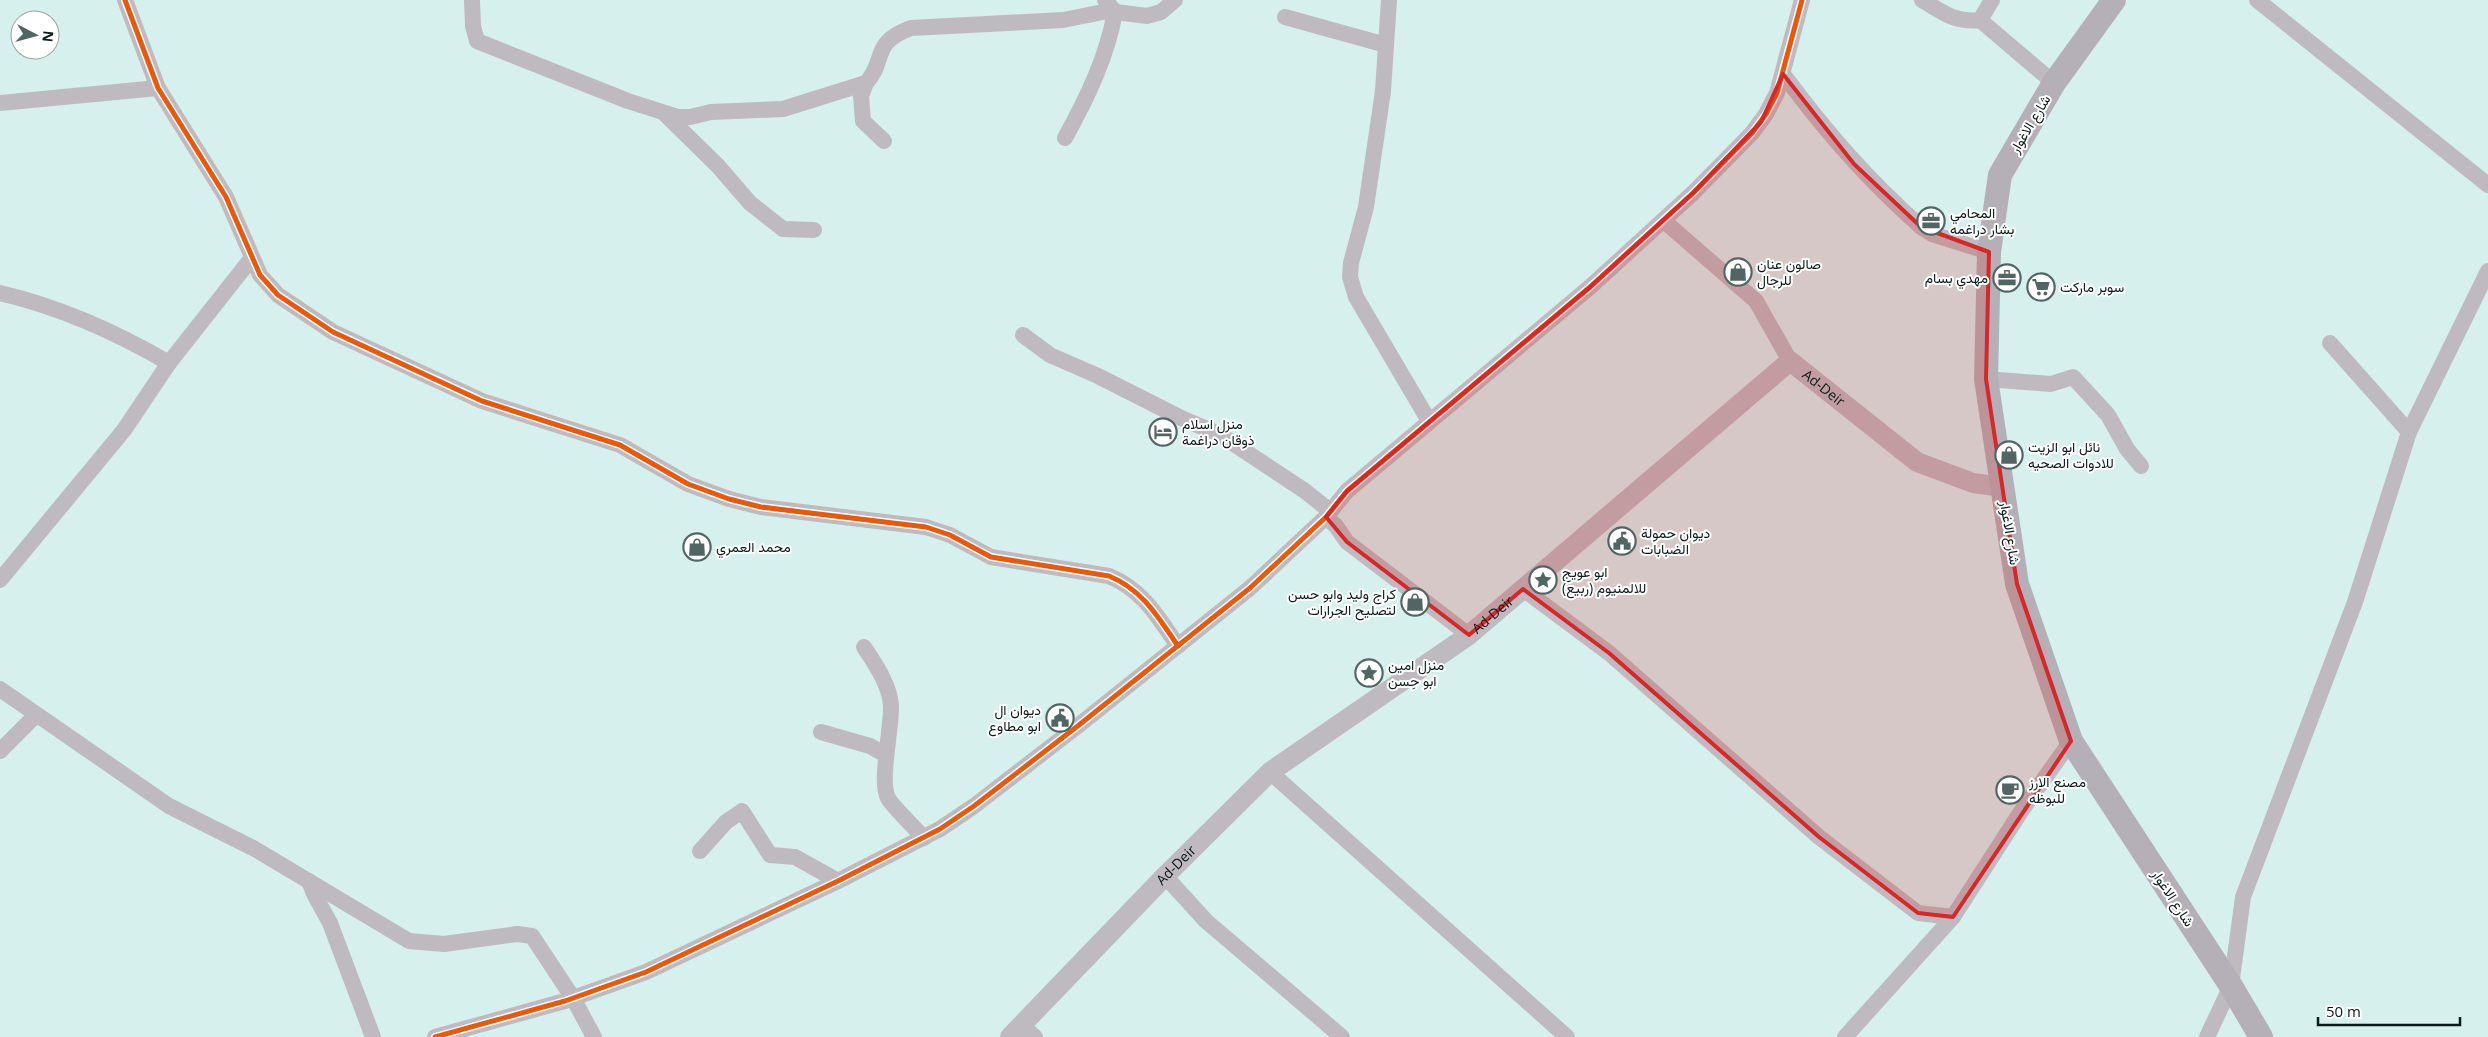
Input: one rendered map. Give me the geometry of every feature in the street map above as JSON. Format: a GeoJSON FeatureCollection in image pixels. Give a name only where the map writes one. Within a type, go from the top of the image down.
{"type":"FeatureCollection","features":[{"type":"Feature","properties":{"kind":"main road","name":"شارع الاغوار"},"geometry":{"type":"LineString","coordinates":[[2114,0],[2054,83],[2000,175],[1989,252],[1986,378],[2018,584],[2071,741],[2232,986],[2261,1037]]}},
{"type":"Feature","properties":{"kind":"street"},"geometry":{"type":"LineString","coordinates":[[125,0],[158,88],[226,197],[251,259],[260,275],[278,295],[333,332],[482,401],[620,445],[688,484],[729,500],[761,507],[926,527],[950,535],[991,557],[1109,576],[1121,581],[1143,596],[1178,646]]}},
{"type":"Feature","properties":{"kind":"street"},"geometry":{"type":"LineString","coordinates":[[457,0],[472,6],[478,41],[665,114],[690,117],[711,112],[783,108],[866,83]]}},
{"type":"Feature","properties":{"kind":"street"},"geometry":{"type":"LineString","coordinates":[[884,141],[863,121],[861,96],[866,83],[874,74],[880,52],[885,44],[901,32],[911,28],[1063,20],[1097,12],[1110,6],[1147,16],[1160,12],[1175,0]]}},
{"type":"Feature","properties":{"kind":"street"},"geometry":{"type":"LineString","coordinates":[[1389,0],[1383,91],[1368,193],[1350,277],[1356,297],[1429,421]]}},
{"type":"Feature","properties":{"kind":"street"},"geometry":{"type":"LineString","coordinates":[[435,1037],[620,983],[672,961],[924,838],[974,806],[1250,588],[1328,514],[1347,491],[1590,287],[1664,221],[1752,133],[1772,102],[1783,74],[1791,34],[1802,0]]}},
{"type":"Feature","properties":{"kind":"street"},"geometry":{"type":"LineString","coordinates":[[1922,0],[1955,20],[1980,20],[2054,83]]}},
{"type":"Feature","properties":{"kind":"street"},"geometry":{"type":"LineString","coordinates":[[1980,20],[1992,0]]}},
{"type":"Feature","properties":{"kind":"street"},"geometry":{"type":"LineString","coordinates":[[2257,0],[2488,185]]}},
{"type":"Feature","properties":{"kind":"street"},"geometry":{"type":"LineString","coordinates":[[1066,138],[1088,98],[1111,37],[1110,6]]}},
{"type":"Feature","properties":{"kind":"street"},"geometry":{"type":"LineString","coordinates":[[1285,17],[1386,45]]}},
{"type":"Feature","properties":{"kind":"street"},"geometry":{"type":"LineString","coordinates":[[1783,74],[1822,128],[1890,200],[1921,227],[1932,234],[1989,252]]}},
{"type":"Feature","properties":{"kind":"street"},"geometry":{"type":"LineString","coordinates":[[0,103],[158,88]]}},
{"type":"Feature","properties":{"kind":"street"},"geometry":{"type":"LineString","coordinates":[[665,114],[718,166],[750,203],[782,228],[814,230]]}},
{"type":"Feature","properties":{"kind":"street"},"geometry":{"type":"LineString","coordinates":[[1664,221],[1756,301],[1790,361]]}},
{"type":"Feature","properties":{"kind":"street"},"geometry":{"type":"LineString","coordinates":[[0,580],[124,430],[169,363],[251,259]]}},
{"type":"Feature","properties":{"kind":"street"},"geometry":{"type":"LineString","coordinates":[[2207,1037],[2232,986],[2244,897],[2355,602],[2409,432],[2488,271]]}},
{"type":"Feature","properties":{"kind":"street"},"geometry":{"type":"LineString","coordinates":[[0,293],[39,302],[130,340],[169,363]]}},
{"type":"Feature","properties":{"kind":"street"},"geometry":{"type":"LineString","coordinates":[[1023,335],[1050,355],[1112,383],[1183,419],[1220,434],[1305,491],[1328,514],[1346,542],[1469,635]]}},
{"type":"Feature","properties":{"kind":"street"},"geometry":{"type":"LineString","coordinates":[[2330,343],[2409,432]]}},
{"type":"Feature","properties":{"kind":"street","name":"Ad-Deir"},"geometry":{"type":"LineString","coordinates":[[1022,1033],[1165,876],[1270,772],[1469,635],[1790,361],[1917,462],[1973,483],[2002,487]]}},
{"type":"Feature","properties":{"kind":"street"},"geometry":{"type":"LineString","coordinates":[[1986,378],[2051,384],[2073,377],[2108,415],[2127,449],[2141,466]]}},
{"type":"Feature","properties":{"kind":"street"},"geometry":{"type":"LineString","coordinates":[[1523,589],[1609,652],[1819,837],[1864,872],[1918,913],[1954,917]]}},
{"type":"Feature","properties":{"kind":"street"},"geometry":{"type":"LineString","coordinates":[[864,647],[878,668],[891,704],[891,726],[886,755],[887,797],[924,838]]}},
{"type":"Feature","properties":{"kind":"street"},"geometry":{"type":"LineString","coordinates":[[0,689],[170,806],[255,849],[409,941],[444,944],[517,934],[532,936],[573,998],[594,1037]]}},
{"type":"Feature","properties":{"kind":"street"},"geometry":{"type":"LineString","coordinates":[[0,751],[36,715]]}},
{"type":"Feature","properties":{"kind":"street"},"geometry":{"type":"LineString","coordinates":[[821,732],[862,743],[886,755]]}},
{"type":"Feature","properties":{"kind":"street"},"geometry":{"type":"LineString","coordinates":[[1845,1037],[1954,917],[2022,810],[2071,741]]}},
{"type":"Feature","properties":{"kind":"street"},"geometry":{"type":"LineString","coordinates":[[1270,772],[1567,1037]]}},
{"type":"Feature","properties":{"kind":"street"},"geometry":{"type":"LineString","coordinates":[[700,851],[726,822],[742,811],[770,855],[795,857],[838,881]]}},
{"type":"Feature","properties":{"kind":"street"},"geometry":{"type":"LineString","coordinates":[[1165,876],[1206,921],[1342,1037]]}},
{"type":"Feature","properties":{"kind":"street"},"geometry":{"type":"LineString","coordinates":[[309,882],[330,923],[374,1037]]}},
{"type":"Feature","properties":{"kind":"highlighted area"},"geometry":{"type":"Polygon","coordinates":[[[1783,74],[1854,164],[1921,227],[1989,252],[1986,379],[2017,584],[2071,741],[1953,917],[1918,913],[1819,837],[1609,653],[1523,589],[1469,635],[1347,542],[1326,517],[1347,491],[1590,287],[1693,193],[1761,122],[1783,74]]]}},
{"type":"Feature","properties":{"kind":"cycle path"},"geometry":{"type":"LineString","coordinates":[[125,0],[158,88],[226,197],[260,275],[278,295],[333,332],[482,401],[620,445],[688,484],[729,499],[761,507],[926,527],[950,535],[991,557],[1109,576],[1131,589],[1149,605],[1178,646]]}},
{"type":"Feature","properties":{"kind":"cycle path"},"geometry":{"type":"LineString","coordinates":[[435,1037],[565,1001],[646,972],[838,881],[940,829],[974,806],[1079,725],[1250,588],[1326,517],[1347,491],[1590,287],[1693,193],[1752,133],[1766,114],[1777,93],[1802,0]]}},
{"type":"Feature","properties":{"kind":"place","name":"المحامي بشار دراغمه"},"geometry":{"type":"Point","coordinates":[1931,221]}},
{"type":"Feature","properties":{"kind":"place","name":"صالون عنان للرجال"},"geometry":{"type":"Point","coordinates":[1738,272]}},
{"type":"Feature","properties":{"kind":"place","name":"مهدي بسام"},"geometry":{"type":"Point","coordinates":[2007,278]}},
{"type":"Feature","properties":{"kind":"place","name":"سوبر ماركت"},"geometry":{"type":"Point","coordinates":[2041,287]}},
{"type":"Feature","properties":{"kind":"place","name":"منزل اسلام ذوقان دراغمة"},"geometry":{"type":"Point","coordinates":[1163,432]}},
{"type":"Feature","properties":{"kind":"place","name":"نائل ابو الزيت للادوات الصحيه"},"geometry":{"type":"Point","coordinates":[2009,455]}},
{"type":"Feature","properties":{"kind":"place","name":"ديوان حمولة الضبابات"},"geometry":{"type":"Point","coordinates":[1622,541]}},
{"type":"Feature","properties":{"kind":"place","name":"محمد العمري"},"geometry":{"type":"Point","coordinates":[697,547]}},
{"type":"Feature","properties":{"kind":"place","name":"ابو عويج للالمنيوم (ربيع)"},"geometry":{"type":"Point","coordinates":[1543,580]}},
{"type":"Feature","properties":{"kind":"place","name":"كراج وليد وابو حسن لتصليح الجرارات"},"geometry":{"type":"Point","coordinates":[1415,602]}},
{"type":"Feature","properties":{"kind":"place","name":"منزل امين ابو حِسن"},"geometry":{"type":"Point","coordinates":[1369,673]}},
{"type":"Feature","properties":{"kind":"place","name":"ديوان ال ابو مطاوع"},"geometry":{"type":"Point","coordinates":[1060,718]}},
{"type":"Feature","properties":{"kind":"place","name":"مصنع الارز للبوظه"},"geometry":{"type":"Point","coordinates":[2010,790]}}]}
